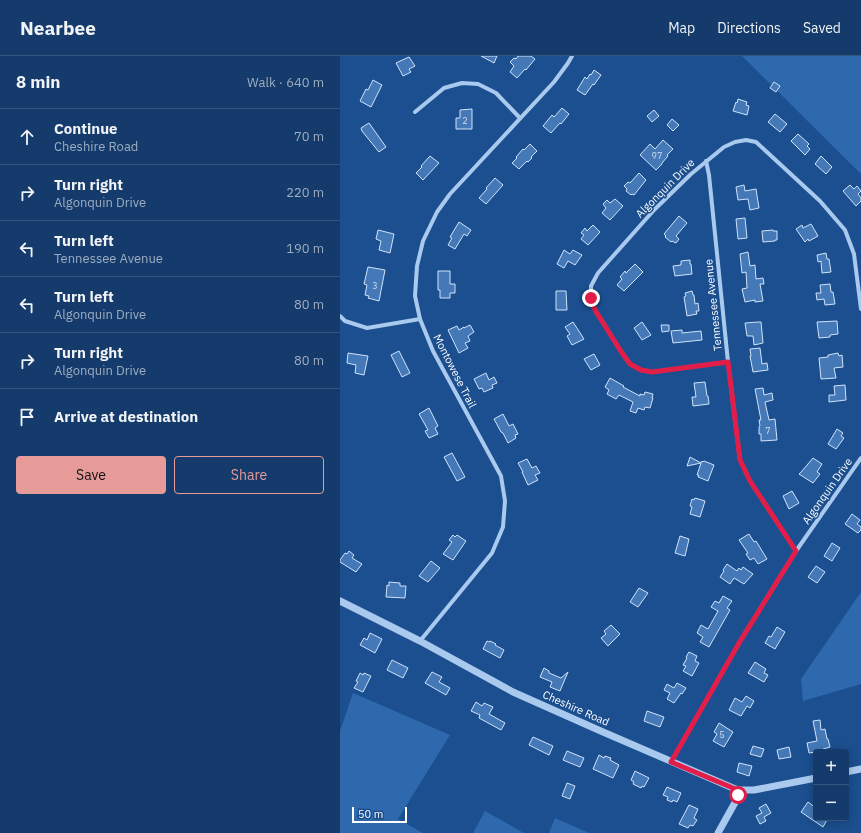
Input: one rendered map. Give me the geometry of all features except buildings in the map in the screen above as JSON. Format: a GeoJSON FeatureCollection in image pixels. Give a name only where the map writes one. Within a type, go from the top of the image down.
{"type":"FeatureCollection","features":[{"type":"Feature","properties":{"kind":"street","name":"Montowese Trail"},"geometry":{"type":"LineString","coordinates":[[420,642],[492,553],[503,527],[504,501],[501,476],[433,352],[420,319],[415,296],[417,266],[423,241],[437,212],[450,194],[554,82],[572,56]]}},
{"type":"Feature","properties":{"kind":"street"},"geometry":{"type":"LineString","coordinates":[[415,112],[444,88],[462,83],[478,84],[496,93],[520,118]]}},
{"type":"Feature","properties":{"kind":"street","name":"Algonquin Drive"},"geometry":{"type":"LineString","coordinates":[[728,362],[652,372],[641,370],[630,364],[595,310],[591,298],[591,286],[598,273],[654,210],[706,161],[724,147],[735,142],[746,140],[756,142],[820,201],[845,230],[854,254],[861,309]]}},
{"type":"Feature","properties":{"kind":"street","name":"Tennessee Avenue"},"geometry":{"type":"LineString","coordinates":[[706,161],[709,175],[728,362],[740,460],[750,481],[796,551]]}},
{"type":"Feature","properties":{"kind":"street"},"geometry":{"type":"LineString","coordinates":[[340,316],[345,321],[368,328],[420,319]]}},
{"type":"Feature","properties":{"kind":"street","name":"Algonquin Drive"},"geometry":{"type":"LineString","coordinates":[[671,762],[739,643],[796,551],[861,458]]}},
{"type":"Feature","properties":{"kind":"street","name":"Cheshire Road"},"geometry":{"type":"LineString","coordinates":[[340,601],[513,692],[733,788],[739,790],[754,790],[813,779]]}},
{"type":"Feature","properties":{"kind":"street"},"geometry":{"type":"LineString","coordinates":[[849,771],[861,769]]}},
{"type":"Feature","properties":{"kind":"street"},"geometry":{"type":"LineString","coordinates":[[718,833],[737,799],[739,790]]}},
{"type":"Feature","properties":{"kind":"shaded area"},"geometry":{"type":"Polygon","coordinates":[[[742,56],[861,56],[861,174],[742,56]]]}},
{"type":"Feature","properties":{"kind":"shaded area"},"geometry":{"type":"Polygon","coordinates":[[[861,592],[861,684],[803,701],[801,679],[861,592]]]}},
{"type":"Feature","properties":{"kind":"shaded area"},"geometry":{"type":"Polygon","coordinates":[[[353,693],[450,735],[398,819],[423,833],[340,833],[340,731],[353,693]]]}},
{"type":"Feature","properties":{"kind":"shaded area"},"geometry":{"type":"Polygon","coordinates":[[[485,811],[524,833],[473,833],[485,811]]]}},
{"type":"Feature","properties":{"kind":"shaded area"},"geometry":{"type":"Polygon","coordinates":[[[555,818],[589,833],[549,833],[555,818]]]}},
{"type":"Feature","properties":{"kind":"route"},"geometry":{"type":"LineString","coordinates":[[591,298],[595,310],[622,353],[630,364],[641,370],[652,372],[728,362],[740,460],[750,481],[796,551],[739,643],[671,762],[739,790],[738,795]]}}]}
